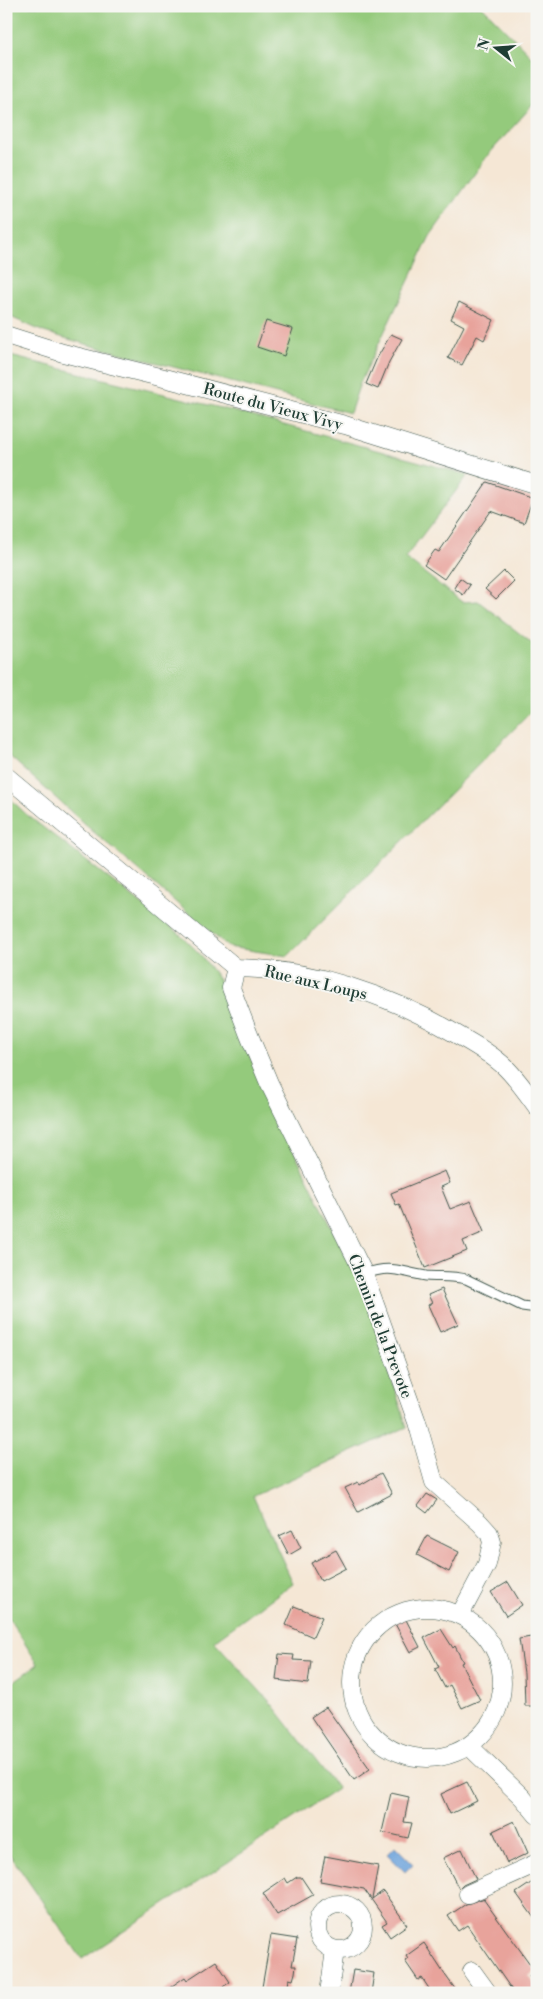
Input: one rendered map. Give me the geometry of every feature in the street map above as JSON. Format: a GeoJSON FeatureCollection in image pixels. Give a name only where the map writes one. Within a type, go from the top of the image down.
{"type":"FeatureCollection","features":[{"type":"Feature","properties":{"kind":"street","name":"Route du Vieux Vivy"},"geometry":{"type":"LineString","coordinates":[[6,335],[63,353],[345,425],[537,485]]}},
{"type":"Feature","properties":{"kind":"street"},"geometry":{"type":"LineString","coordinates":[[6,776],[236,968]]}},
{"type":"Feature","properties":{"kind":"street","name":"Rue aux Loups"},"geometry":{"type":"LineString","coordinates":[[236,968],[262,968],[322,980],[363,991],[430,1018],[484,1051],[506,1068],[537,1107]]}},
{"type":"Feature","properties":{"kind":"street","name":"Chemin de la Prevote"},"geometry":{"type":"LineString","coordinates":[[236,968],[232,988],[269,1083],[364,1274],[414,1413],[434,1482],[489,1533],[492,1542],[487,1564],[460,1615]]}},
{"type":"Feature","properties":{"kind":"street"},"geometry":{"type":"LineString","coordinates":[[410,1609],[440,1609],[460,1615],[483,1633],[495,1651],[502,1674],[500,1705],[494,1719],[484,1733],[469,1746],[456,1753],[435,1758],[404,1754],[390,1748],[368,1730],[356,1708],[351,1686],[353,1668],[358,1652],[364,1641],[378,1625],[394,1615],[410,1609]]}},
{"type":"Feature","properties":{"kind":"street"},"geometry":{"type":"LineString","coordinates":[[469,1746],[522,1797],[537,1815]]}},
{"type":"Feature","properties":{"kind":"street"},"geometry":{"type":"LineString","coordinates":[[468,1894],[537,1863]]}},
{"type":"Feature","properties":{"kind":"street"},"geometry":{"type":"LineString","coordinates":[[329,1993],[335,1950]]}},
{"type":"Feature","properties":{"kind":"street"},"geometry":{"type":"LineString","coordinates":[[472,1971],[488,1993]]}},
{"type":"Feature","properties":{"kind":"lane"},"geometry":{"type":"LineString","coordinates":[[364,1274],[386,1268],[426,1276],[457,1277],[466,1279],[522,1306],[537,1308]]}},
{"type":"Feature","properties":{"kind":"green space"},"geometry":{"type":"Polygon","coordinates":[[[6,6],[482,6],[537,62],[537,100],[488,155],[430,236],[360,383],[350,413],[89,345],[44,332],[6,315],[6,6]]]}},
{"type":"Feature","properties":{"kind":"green space"},"geometry":{"type":"Polygon","coordinates":[[[6,355],[229,410],[468,475],[405,558],[462,602],[478,601],[537,647],[537,706],[288,956],[228,947],[89,828],[6,753],[6,355]]]}},
{"type":"Feature","properties":{"kind":"green space"},"geometry":{"type":"Polygon","coordinates":[[[6,795],[26,814],[180,934],[201,955],[222,984],[263,1088],[364,1293],[407,1427],[253,1496],[293,1583],[214,1641],[271,1703],[338,1789],[82,1959],[6,1849],[6,1687],[38,1664],[6,1614],[6,795]]]}},
{"type":"Feature","properties":{"kind":"water"},"geometry":{"type":"Polygon","coordinates":[[[395,1846],[413,1864],[405,1872],[387,1854],[395,1846]]]}},
{"type":"Feature","properties":{"kind":"building"},"geometry":{"type":"Polygon","coordinates":[[[459,302],[494,320],[484,340],[477,336],[462,365],[448,358],[464,326],[451,319],[459,302]]]}},
{"type":"Feature","properties":{"kind":"building"},"geometry":{"type":"Polygon","coordinates":[[[266,321],[293,329],[284,356],[257,347],[266,321]]]}},
{"type":"Feature","properties":{"kind":"building"},"geometry":{"type":"Polygon","coordinates":[[[391,334],[402,339],[389,362],[378,389],[366,384],[377,358],[391,334]]]}},
{"type":"Feature","properties":{"kind":"building"},"geometry":{"type":"Polygon","coordinates":[[[487,482],[533,498],[524,523],[491,511],[444,579],[424,565],[435,550],[439,552],[487,482]]]}},
{"type":"Feature","properties":{"kind":"building"},"geometry":{"type":"Polygon","coordinates":[[[504,571],[514,581],[496,599],[485,589],[504,571]]]}},
{"type":"Feature","properties":{"kind":"building"},"geometry":{"type":"Polygon","coordinates":[[[460,578],[470,585],[463,595],[454,588],[460,578]]]}},
{"type":"Feature","properties":{"kind":"building"},"geometry":{"type":"Polygon","coordinates":[[[445,1171],[450,1183],[441,1187],[450,1209],[471,1201],[484,1232],[463,1241],[467,1251],[425,1268],[399,1204],[396,1205],[391,1193],[445,1171]]]}},
{"type":"Feature","properties":{"kind":"building"},"geometry":{"type":"Polygon","coordinates":[[[442,1289],[458,1324],[440,1332],[428,1305],[432,1303],[428,1295],[442,1289]]]}},
{"type":"Feature","properties":{"kind":"building"},"geometry":{"type":"Polygon","coordinates":[[[381,1473],[392,1494],[358,1512],[345,1488],[358,1482],[360,1485],[381,1473]]]}},
{"type":"Feature","properties":{"kind":"building"},"geometry":{"type":"Polygon","coordinates":[[[427,1494],[437,1500],[427,1513],[418,1506],[427,1494]]]}},
{"type":"Feature","properties":{"kind":"building"},"geometry":{"type":"Polygon","coordinates":[[[292,1530],[301,1548],[289,1555],[279,1536],[292,1530]]]}},
{"type":"Feature","properties":{"kind":"building"},"geometry":{"type":"Polygon","coordinates":[[[427,1536],[459,1552],[449,1572],[417,1555],[427,1536]]]}},
{"type":"Feature","properties":{"kind":"building"},"geometry":{"type":"Polygon","coordinates":[[[336,1550],[346,1568],[321,1581],[311,1563],[336,1550]]]}},
{"type":"Feature","properties":{"kind":"building"},"geometry":{"type":"Polygon","coordinates":[[[508,1582],[522,1605],[506,1616],[491,1592],[508,1582]]]}},
{"type":"Feature","properties":{"kind":"building"},"geometry":{"type":"Polygon","coordinates":[[[294,1606],[322,1617],[313,1637],[286,1625],[294,1606]]]}},
{"type":"Feature","properties":{"kind":"building"},"geometry":{"type":"Polygon","coordinates":[[[402,1612],[420,1647],[410,1652],[392,1618],[402,1612]]]}},
{"type":"Feature","properties":{"kind":"building"},"geometry":{"type":"Polygon","coordinates":[[[441,1629],[453,1648],[455,1646],[463,1662],[461,1663],[480,1700],[462,1708],[450,1685],[445,1688],[435,1669],[439,1667],[424,1638],[441,1629]]]}},
{"type":"Feature","properties":{"kind":"building"},"geometry":{"type":"Polygon","coordinates":[[[537,1636],[537,1706],[525,1706],[524,1673],[519,1639],[537,1636]]]}},
{"type":"Feature","properties":{"kind":"building"},"geometry":{"type":"Polygon","coordinates":[[[279,1654],[294,1655],[293,1660],[311,1661],[308,1684],[276,1680],[279,1654]]]}},
{"type":"Feature","properties":{"kind":"building"},"geometry":{"type":"Polygon","coordinates":[[[326,1707],[370,1769],[354,1780],[311,1717],[326,1707]]]}},
{"type":"Feature","properties":{"kind":"building"},"geometry":{"type":"Polygon","coordinates":[[[467,1782],[477,1801],[450,1814],[441,1794],[467,1782]]]}},
{"type":"Feature","properties":{"kind":"building"},"geometry":{"type":"Polygon","coordinates":[[[391,1793],[409,1797],[404,1822],[412,1823],[408,1838],[382,1832],[391,1793]]]}},
{"type":"Feature","properties":{"kind":"building"},"geometry":{"type":"Polygon","coordinates":[[[514,1821],[528,1853],[507,1863],[493,1831],[514,1821]]]}},
{"type":"Feature","properties":{"kind":"building"},"geometry":{"type":"Polygon","coordinates":[[[462,1849],[476,1879],[459,1889],[443,1858],[462,1849]]]}},
{"type":"Feature","properties":{"kind":"building"},"geometry":{"type":"Polygon","coordinates":[[[325,1856],[378,1866],[372,1899],[383,1891],[407,1925],[390,1937],[382,1925],[387,1922],[364,1889],[320,1881],[325,1856]]]}},
{"type":"Feature","properties":{"kind":"building"},"geometry":{"type":"Polygon","coordinates":[[[297,1877],[301,1877],[313,1895],[277,1915],[263,1893],[285,1878],[288,1883],[297,1877]]]}},
{"type":"Feature","properties":{"kind":"building"},"geometry":{"type":"Polygon","coordinates":[[[537,1879],[537,1922],[516,1893],[537,1879]]]}},
{"type":"Feature","properties":{"kind":"building"},"geometry":{"type":"Polygon","coordinates":[[[485,1898],[484,1900],[535,1971],[529,1976],[537,1988],[537,1993],[514,1993],[467,1925],[458,1931],[448,1916],[466,1904],[485,1898]]]}},
{"type":"Feature","properties":{"kind":"building"},"geometry":{"type":"Polygon","coordinates":[[[271,1935],[297,1939],[292,1966],[296,1966],[295,1973],[293,1980],[289,1979],[287,1993],[261,1993],[271,1935]]]}},
{"type":"Feature","properties":{"kind":"building"},"geometry":{"type":"Polygon","coordinates":[[[424,1943],[458,1993],[432,1993],[422,1978],[418,1980],[405,1961],[408,1959],[406,1956],[424,1943]]]}},
{"type":"Feature","properties":{"kind":"building"},"geometry":{"type":"Polygon","coordinates":[[[216,1961],[230,1982],[214,1993],[162,1993],[185,1977],[187,1980],[216,1961]]]}},
{"type":"Feature","properties":{"kind":"building"},"geometry":{"type":"Polygon","coordinates":[[[353,1970],[374,1973],[371,1993],[349,1993],[353,1970]]]}}]}
